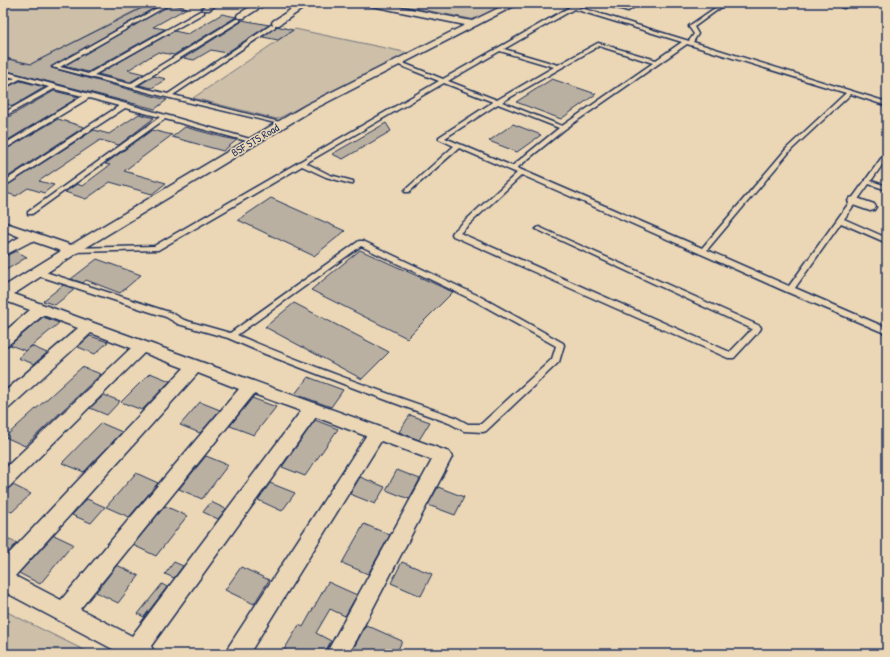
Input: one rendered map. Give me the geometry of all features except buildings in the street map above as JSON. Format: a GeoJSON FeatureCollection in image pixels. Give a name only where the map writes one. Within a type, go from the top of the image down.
{"type":"FeatureCollection","features":[{"type":"Feature","properties":{"kind":"street"},"geometry":{"type":"LineString","coordinates":[[204,10],[216,3]]}},
{"type":"Feature","properties":{"kind":"street"},"geometry":{"type":"LineString","coordinates":[[240,18],[263,3]]}},
{"type":"Feature","properties":{"kind":"street"},"geometry":{"type":"LineString","coordinates":[[274,24],[307,3]]}},
{"type":"Feature","properties":{"kind":"street"},"geometry":{"type":"LineString","coordinates":[[367,3],[474,24]]}},
{"type":"Feature","properties":{"kind":"street","name":"BSF STS Road"},"geometry":{"type":"LineString","coordinates":[[3,295],[36,272],[282,124],[396,62],[516,3]]}},
{"type":"Feature","properties":{"kind":"street"},"geometry":{"type":"LineString","coordinates":[[854,200],[870,207]]}},
{"type":"Feature","properties":{"kind":"street"},"geometry":{"type":"LineString","coordinates":[[3,226],[72,250]]}},
{"type":"Feature","properties":{"kind":"street"},"geometry":{"type":"LineString","coordinates":[[3,252],[31,236]]}},
{"type":"Feature","properties":{"kind":"street"},"geometry":{"type":"LineString","coordinates":[[3,295],[443,457],[337,654]]}},
{"type":"Feature","properties":{"kind":"street"},"geometry":{"type":"LineString","coordinates":[[3,341],[41,309]]}},
{"type":"Feature","properties":{"kind":"street"},"geometry":{"type":"LineString","coordinates":[[3,403],[89,327]]}},
{"type":"Feature","properties":{"kind":"street"},"geometry":{"type":"LineString","coordinates":[[3,482],[142,346]]}},
{"type":"Feature","properties":{"kind":"street"},"geometry":{"type":"LineString","coordinates":[[3,574],[195,366]]}},
{"type":"Feature","properties":{"kind":"street"},"geometry":{"type":"LineString","coordinates":[[64,612],[251,386]]}},
{"type":"Feature","properties":{"kind":"street"},"geometry":{"type":"LineString","coordinates":[[3,580],[140,652],[312,409]]}},
{"type":"Feature","properties":{"kind":"street"},"geometry":{"type":"LineString","coordinates":[[237,654],[377,433]]}},
{"type":"Feature","properties":{"kind":"lane"},"geometry":{"type":"LineString","coordinates":[[561,3],[887,104]]}},
{"type":"Feature","properties":{"kind":"lane"},"geometry":{"type":"LineString","coordinates":[[72,250],[155,248],[443,80],[581,3]]}},
{"type":"Feature","properties":{"kind":"lane"},"geometry":{"type":"LineString","coordinates":[[601,3],[628,10],[638,3]]}},
{"type":"Feature","properties":{"kind":"lane"},"geometry":{"type":"LineString","coordinates":[[512,169],[562,128],[656,62],[688,42],[696,34],[691,27],[725,3]]}},
{"type":"Feature","properties":{"kind":"lane"},"geometry":{"type":"LineString","coordinates":[[168,4],[55,67],[282,124]]}},
{"type":"Feature","properties":{"kind":"lane"},"geometry":{"type":"LineString","coordinates":[[90,75],[204,10]]}},
{"type":"Feature","properties":{"kind":"lane"},"geometry":{"type":"LineString","coordinates":[[131,86],[240,18]]}},
{"type":"Feature","properties":{"kind":"lane"},"geometry":{"type":"LineString","coordinates":[[168,96],[274,24]]}},
{"type":"Feature","properties":{"kind":"lane"},"geometry":{"type":"LineString","coordinates":[[656,62],[598,44],[576,55],[441,138],[887,331]]}},
{"type":"Feature","properties":{"kind":"lane"},"geometry":{"type":"LineString","coordinates":[[499,49],[558,67]]}},
{"type":"Feature","properties":{"kind":"lane"},"geometry":{"type":"LineString","coordinates":[[396,62],[562,128]]}},
{"type":"Feature","properties":{"kind":"lane"},"geometry":{"type":"LineString","coordinates":[[3,73],[254,141]]}},
{"type":"Feature","properties":{"kind":"lane"},"geometry":{"type":"LineString","coordinates":[[3,86],[20,77]]}},
{"type":"Feature","properties":{"kind":"lane"},"geometry":{"type":"LineString","coordinates":[[3,115],[55,86]]}},
{"type":"Feature","properties":{"kind":"lane"},"geometry":{"type":"LineString","coordinates":[[702,252],[790,149],[850,92]]}},
{"type":"Feature","properties":{"kind":"lane"},"geometry":{"type":"LineString","coordinates":[[3,148],[88,96]]}},
{"type":"Feature","properties":{"kind":"lane"},"geometry":{"type":"LineString","coordinates":[[3,185],[125,105]]}},
{"type":"Feature","properties":{"kind":"lane"},"geometry":{"type":"LineString","coordinates":[[30,212],[165,116]]}},
{"type":"Feature","properties":{"kind":"lane"},"geometry":{"type":"LineString","coordinates":[[407,191],[458,146]]}},
{"type":"Feature","properties":{"kind":"lane"},"geometry":{"type":"LineString","coordinates":[[790,290],[887,154]]}},
{"type":"Feature","properties":{"kind":"lane"},"geometry":{"type":"LineString","coordinates":[[301,163],[328,176],[351,182]]}},
{"type":"Feature","properties":{"kind":"lane"},"geometry":{"type":"LineString","coordinates":[[521,173],[455,234],[731,356],[757,328],[539,229]]}},
{"type":"Feature","properties":{"kind":"lane"},"geometry":{"type":"LineString","coordinates":[[867,182],[887,188]]}},
{"type":"Feature","properties":{"kind":"lane"},"geometry":{"type":"LineString","coordinates":[[840,220],[887,241]]}},
{"type":"Feature","properties":{"kind":"lane"},"geometry":{"type":"LineString","coordinates":[[36,272],[169,315],[181,322],[231,336],[268,352],[362,388],[452,420],[467,428],[483,428],[556,360],[560,346],[478,299],[362,243],[231,336]]}},
{"type":"Feature","properties":{"kind":"shaded area"},"geometry":{"type":"Polygon","coordinates":[[[3,3],[150,3],[31,64],[3,57],[3,3]]]}},
{"type":"Feature","properties":{"kind":"shaded area"},"geometry":{"type":"Polygon","coordinates":[[[389,3],[509,3],[476,20],[389,3]]]}},
{"type":"Feature","properties":{"kind":"shaded area"},"geometry":{"type":"Polygon","coordinates":[[[295,29],[409,53],[277,119],[193,98],[295,29]]]}},
{"type":"Feature","properties":{"kind":"shaded area"},"geometry":{"type":"Polygon","coordinates":[[[3,610],[92,654],[3,654],[3,610]]]}}]}
